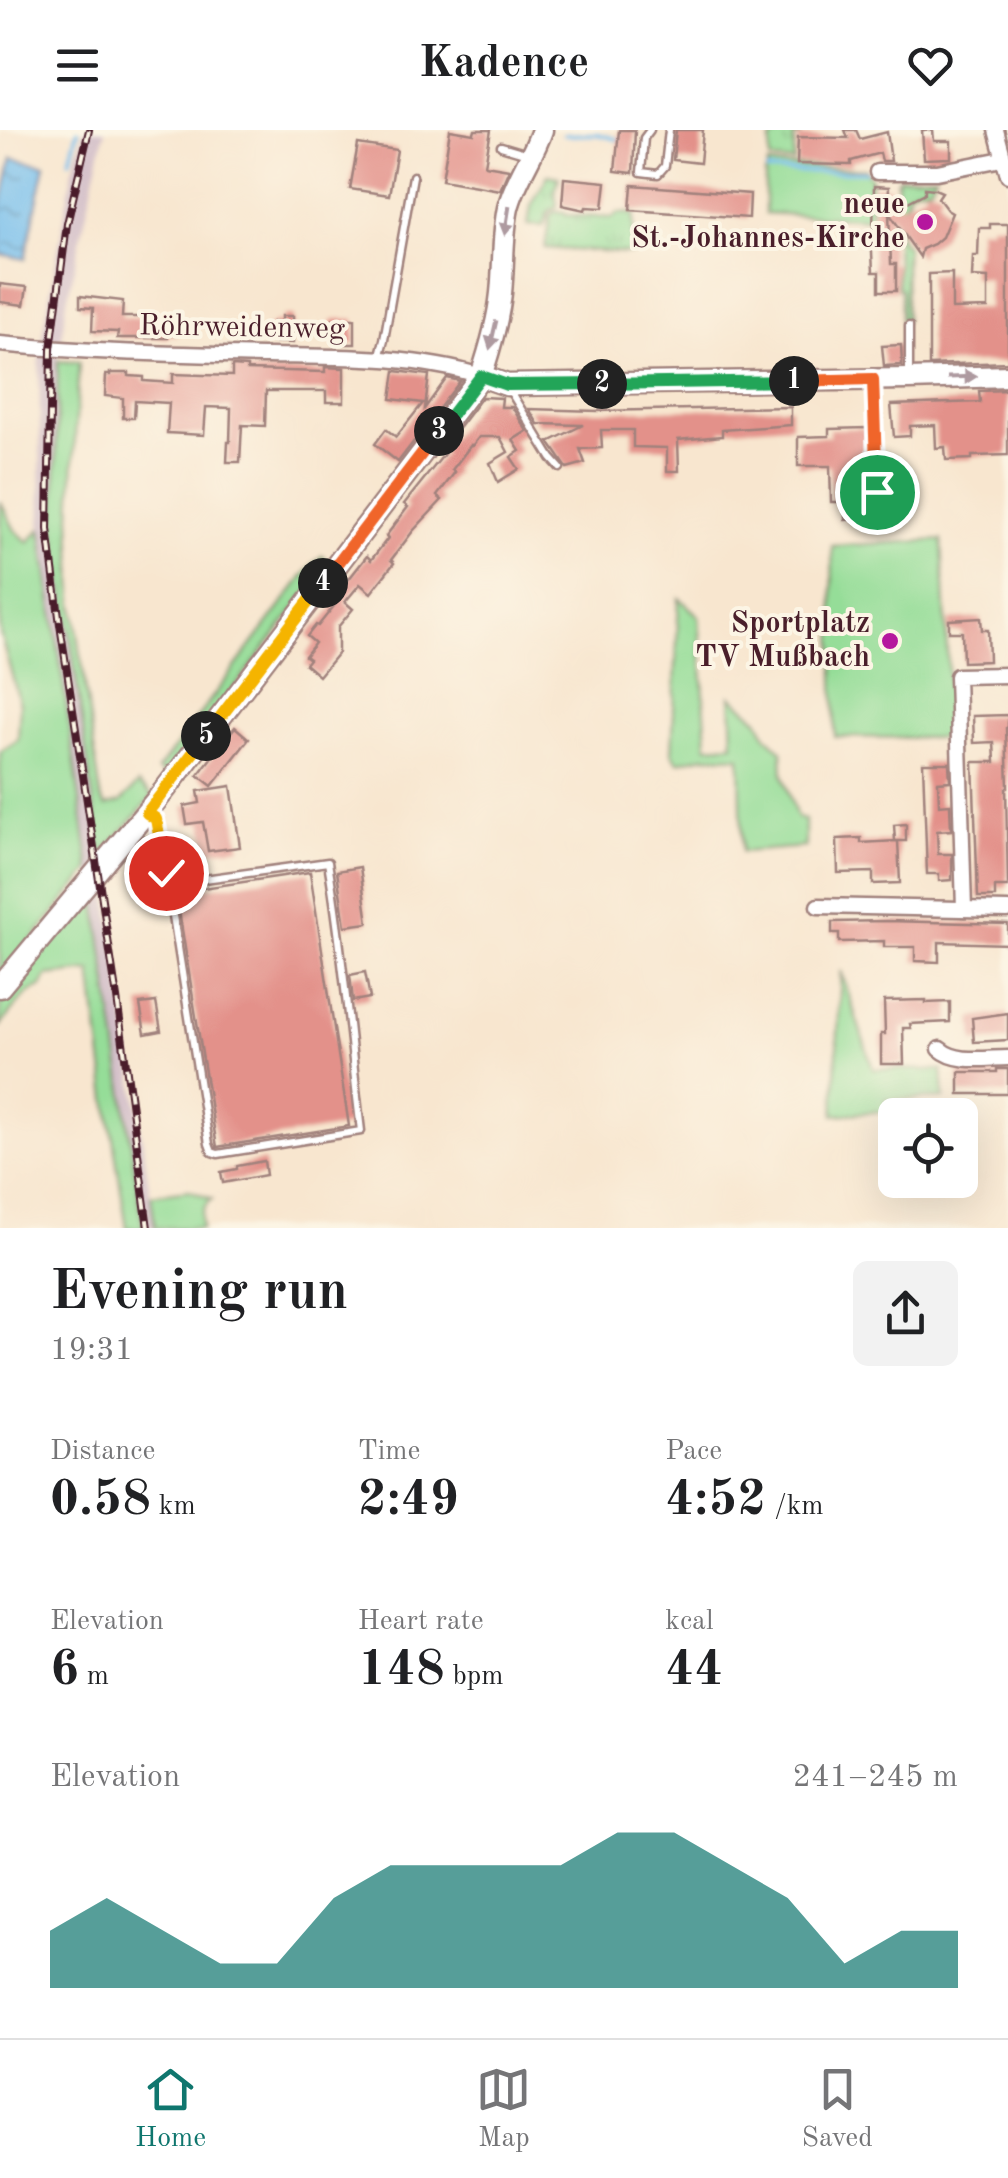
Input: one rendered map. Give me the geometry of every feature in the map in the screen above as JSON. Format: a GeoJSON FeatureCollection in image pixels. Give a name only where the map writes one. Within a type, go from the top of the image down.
{"type":"FeatureCollection","features":[{"type":"Feature","properties":{"kind":"main road"},"geometry":{"type":"LineString","coordinates":[[0,988],[147,813],[334,560],[481,376],[499,309],[509,207],[542,130]]}},
{"type":"Feature","properties":{"kind":"main road"},"geometry":{"type":"LineString","coordinates":[[481,376],[507,385],[1008,376]]}},
{"type":"Feature","properties":{"kind":"street"},"geometry":{"type":"LineString","coordinates":[[996,130],[1008,175]]}},
{"type":"Feature","properties":{"kind":"street"},"geometry":{"type":"LineString","coordinates":[[877,172],[938,172],[1002,159]]}},
{"type":"Feature","properties":{"kind":"street","name":"Röhrweidenweg"},"geometry":{"type":"LineString","coordinates":[[0,344],[101,353],[378,359],[434,364],[481,376]]}},
{"type":"Feature","properties":{"kind":"street"},"geometry":{"type":"LineString","coordinates":[[964,909],[957,676],[1008,675]]}},
{"type":"Feature","properties":{"kind":"street"},"geometry":{"type":"LineString","coordinates":[[818,906],[1008,910]]}},
{"type":"Feature","properties":{"kind":"street"},"geometry":{"type":"LineString","coordinates":[[940,1049],[959,1058],[1008,1058]]}},
{"type":"Feature","properties":{"kind":"lane"},"geometry":{"type":"LineString","coordinates":[[650,130],[644,138],[641,172],[658,174],[665,166],[669,130]]}},
{"type":"Feature","properties":{"kind":"lane"},"geometry":{"type":"LineString","coordinates":[[501,146],[531,156]]}},
{"type":"Feature","properties":{"kind":"lane"},"geometry":{"type":"LineString","coordinates":[[378,359],[413,176]]}},
{"type":"Feature","properties":{"kind":"lane"},"geometry":{"type":"LineString","coordinates":[[909,326],[910,379]]}},
{"type":"Feature","properties":{"kind":"lane"},"geometry":{"type":"LineString","coordinates":[[873,379],[876,522]]}},
{"type":"Feature","properties":{"kind":"lane"},"geometry":{"type":"LineString","coordinates":[[507,385],[560,468]]}},
{"type":"Feature","properties":{"kind":"lane"},"geometry":{"type":"LineString","coordinates":[[147,813],[156,819],[212,1152],[361,1131],[328,862],[168,884]]}},
{"type":"Feature","properties":{"kind":"shaded area"},"geometry":{"type":"Polygon","coordinates":[[[85,130],[105,130],[67,300],[58,361],[55,529],[155,1228],[143,1228],[41,529],[39,356],[72,173],[85,130]]]}},
{"type":"Feature","properties":{"kind":"green space"},"geometry":{"type":"Polygon","coordinates":[[[780,132],[800,134],[794,137],[794,162],[770,160],[771,140],[780,132]]]}},
{"type":"Feature","properties":{"kind":"green space"},"geometry":{"type":"Polygon","coordinates":[[[768,165],[865,169],[871,178],[870,219],[765,213],[768,165]]]}},
{"type":"Feature","properties":{"kind":"green space"},"geometry":{"type":"Polygon","coordinates":[[[548,175],[559,177],[557,206],[548,212],[543,226],[528,225],[531,206],[548,175]]]}},
{"type":"Feature","properties":{"kind":"green space"},"geometry":{"type":"Polygon","coordinates":[[[936,175],[930,186],[915,188],[907,194],[899,216],[899,236],[907,248],[906,320],[901,320],[896,245],[897,180],[936,175]]]}},
{"type":"Feature","properties":{"kind":"green space"},"geometry":{"type":"Polygon","coordinates":[[[556,211],[612,218],[618,213],[634,214],[632,254],[545,248],[550,215],[556,211]]]}},
{"type":"Feature","properties":{"kind":"green space"},"geometry":{"type":"Polygon","coordinates":[[[58,361],[79,362],[71,516],[74,606],[101,798],[106,806],[121,802],[138,784],[153,796],[101,855],[55,529],[58,361]]]}},
{"type":"Feature","properties":{"kind":"green space"},"geometry":{"type":"Polygon","coordinates":[[[0,501],[15,530],[28,542],[41,529],[90,870],[0,978],[0,752],[18,740],[20,704],[0,633],[0,501]]]}},
{"type":"Feature","properties":{"kind":"green space","name":"Sportplatz TV Mußbach"},"geometry":{"type":"Polygon","coordinates":[[[942,540],[951,738],[835,737],[832,546],[942,540]]]}},
{"type":"Feature","properties":{"kind":"green space"},"geometry":{"type":"Polygon","coordinates":[[[322,556],[331,563],[166,776],[158,770],[322,556]]]}},
{"type":"Feature","properties":{"kind":"green space"},"geometry":{"type":"Polygon","coordinates":[[[679,598],[699,616],[707,746],[733,744],[731,696],[758,719],[767,737],[782,751],[783,775],[797,818],[805,820],[805,847],[742,852],[740,757],[705,756],[678,762],[672,753],[679,598]]]}},
{"type":"Feature","properties":{"kind":"green space"},"geometry":{"type":"Polygon","coordinates":[[[95,894],[143,1228],[127,1228],[91,971],[47,976],[41,987],[23,998],[0,1026],[0,1000],[82,903],[95,894]]]}},
{"type":"Feature","properties":{"kind":"green space"},"geometry":{"type":"Polygon","coordinates":[[[841,971],[873,1069],[942,1070],[944,1098],[878,1098],[878,1112],[834,1115],[841,971]]]}},
{"type":"Feature","properties":{"kind":"green space"},"geometry":{"type":"Polygon","coordinates":[[[189,1190],[212,1199],[202,1212],[202,1228],[155,1228],[151,1195],[189,1190]]]}},
{"type":"Feature","properties":{"kind":"water"},"geometry":{"type":"Polygon","coordinates":[[[12,158],[45,165],[25,259],[0,254],[0,211],[12,158]]]}},
{"type":"Feature","properties":{"kind":"building"},"geometry":{"type":"Polygon","coordinates":[[[450,130],[474,134],[475,130],[491,130],[485,165],[509,169],[500,190],[442,180],[450,130]]]}},
{"type":"Feature","properties":{"kind":"building"},"geometry":{"type":"Polygon","coordinates":[[[619,130],[635,130],[633,173],[615,171],[619,130]]]}},
{"type":"Feature","properties":{"kind":"building"},"geometry":{"type":"Polygon","coordinates":[[[676,130],[703,130],[700,163],[673,160],[676,130]]]}},
{"type":"Feature","properties":{"kind":"building"},"geometry":{"type":"Polygon","coordinates":[[[845,130],[856,130],[860,139],[887,132],[891,161],[882,161],[880,153],[851,161],[851,165],[797,164],[798,137],[848,138],[845,130]]]}},
{"type":"Feature","properties":{"kind":"building"},"geometry":{"type":"Polygon","coordinates":[[[922,130],[933,130],[934,141],[951,141],[951,158],[924,159],[922,130]]]}},
{"type":"Feature","properties":{"kind":"building"},"geometry":{"type":"Polygon","coordinates":[[[358,144],[397,150],[389,195],[350,189],[358,144]]]}},
{"type":"Feature","properties":{"kind":"building"},"geometry":{"type":"Polygon","coordinates":[[[564,178],[606,182],[603,208],[585,210],[562,205],[564,178]]]}},
{"type":"Feature","properties":{"kind":"building"},"geometry":{"type":"Polygon","coordinates":[[[632,185],[750,194],[749,218],[630,210],[632,185]]]}},
{"type":"Feature","properties":{"kind":"building"},"geometry":{"type":"Polygon","coordinates":[[[874,186],[889,187],[888,204],[904,204],[925,193],[925,188],[935,189],[942,192],[938,198],[952,213],[942,237],[922,249],[920,257],[889,213],[896,291],[879,291],[879,272],[873,272],[874,186]]]}},
{"type":"Feature","properties":{"kind":"building"},"geometry":{"type":"Polygon","coordinates":[[[990,224],[1008,224],[1008,362],[929,365],[929,274],[952,273],[952,309],[988,308],[988,278],[972,277],[979,228],[990,228],[990,224]]]}},
{"type":"Feature","properties":{"kind":"building"},"geometry":{"type":"Polygon","coordinates":[[[0,284],[27,287],[24,305],[0,302],[0,284]]]}},
{"type":"Feature","properties":{"kind":"building"},"geometry":{"type":"Polygon","coordinates":[[[80,296],[123,301],[122,317],[146,317],[146,322],[178,321],[178,335],[117,338],[118,332],[92,331],[93,308],[80,307],[80,296]]]}},
{"type":"Feature","properties":{"kind":"building"},"geometry":{"type":"Polygon","coordinates":[[[282,316],[293,316],[293,343],[267,338],[267,326],[282,323],[282,316]]]}},
{"type":"Feature","properties":{"kind":"building"},"geometry":{"type":"Polygon","coordinates":[[[355,319],[355,344],[337,344],[337,339],[332,339],[332,320],[355,319]]]}},
{"type":"Feature","properties":{"kind":"building"},"geometry":{"type":"Polygon","coordinates":[[[901,345],[902,365],[884,366],[882,346],[901,345]]]}},
{"type":"Feature","properties":{"kind":"building"},"geometry":{"type":"Polygon","coordinates":[[[232,366],[247,370],[325,372],[325,367],[344,368],[344,402],[326,402],[326,391],[266,391],[265,426],[242,425],[240,462],[227,462],[231,408],[206,407],[204,435],[167,433],[169,403],[135,401],[134,418],[123,418],[123,398],[105,396],[106,375],[110,373],[173,383],[173,374],[232,376],[232,366]]]}},
{"type":"Feature","properties":{"kind":"building"},"geometry":{"type":"Polygon","coordinates":[[[395,371],[429,375],[425,408],[447,378],[460,381],[398,462],[375,444],[386,429],[396,437],[423,403],[391,399],[395,371]]]}},
{"type":"Feature","properties":{"kind":"building"},"geometry":{"type":"Polygon","coordinates":[[[1008,390],[1008,455],[946,460],[945,447],[936,448],[935,425],[910,426],[910,436],[894,437],[891,405],[980,402],[979,391],[1008,390]]]}},
{"type":"Feature","properties":{"kind":"building"},"geometry":{"type":"Polygon","coordinates":[[[482,397],[502,398],[501,407],[512,407],[527,431],[513,440],[520,451],[511,457],[519,469],[498,482],[490,463],[508,452],[500,437],[479,437],[471,445],[437,496],[442,500],[413,531],[371,593],[360,584],[345,602],[353,609],[338,627],[338,653],[319,676],[305,664],[309,659],[305,656],[315,643],[307,636],[338,601],[334,598],[367,556],[371,560],[388,538],[408,507],[404,504],[445,453],[441,451],[482,397]]]}},
{"type":"Feature","properties":{"kind":"building"},"geometry":{"type":"Polygon","coordinates":[[[791,407],[791,425],[722,430],[722,436],[678,440],[679,471],[667,471],[667,448],[633,447],[633,430],[601,430],[602,448],[580,449],[585,463],[567,468],[549,442],[583,425],[538,424],[529,409],[598,411],[791,407]]]}},
{"type":"Feature","properties":{"kind":"building"},"geometry":{"type":"Polygon","coordinates":[[[867,428],[869,506],[865,506],[865,519],[845,520],[845,502],[831,502],[830,466],[798,466],[798,437],[829,436],[829,429],[867,428]]]}},
{"type":"Feature","properties":{"kind":"building"},"geometry":{"type":"Polygon","coordinates":[[[981,618],[982,630],[988,630],[989,661],[963,662],[962,632],[949,632],[949,620],[981,618]]]}},
{"type":"Feature","properties":{"kind":"building"},"geometry":{"type":"Polygon","coordinates":[[[1008,715],[1008,887],[995,887],[995,897],[978,897],[973,762],[995,762],[994,742],[974,743],[973,716],[1008,715]]]}},
{"type":"Feature","properties":{"kind":"building"},"geometry":{"type":"Polygon","coordinates":[[[235,727],[249,739],[212,786],[198,775],[235,727]]]}},
{"type":"Feature","properties":{"kind":"building"},"geometry":{"type":"Polygon","coordinates":[[[923,763],[949,763],[950,781],[938,782],[939,805],[950,804],[951,830],[937,831],[938,854],[952,854],[952,880],[939,881],[939,874],[927,874],[923,763]]]}},
{"type":"Feature","properties":{"kind":"building"},"geometry":{"type":"Polygon","coordinates":[[[231,786],[240,847],[208,851],[203,822],[187,824],[184,806],[200,803],[198,791],[231,786]]]}},
{"type":"Feature","properties":{"kind":"building"},"geometry":{"type":"Polygon","coordinates":[[[906,824],[906,841],[898,841],[900,883],[873,884],[873,872],[838,873],[837,839],[861,838],[861,843],[897,841],[894,825],[906,824]]]}},
{"type":"Feature","properties":{"kind":"building"},"geometry":{"type":"Polygon","coordinates":[[[196,847],[199,868],[176,871],[173,851],[196,847]]]}},
{"type":"Feature","properties":{"kind":"building"},"geometry":{"type":"Polygon","coordinates":[[[360,867],[368,923],[345,926],[337,871],[360,867]]]}},
{"type":"Feature","properties":{"kind":"building"},"geometry":{"type":"Polygon","coordinates":[[[310,872],[349,1126],[217,1147],[176,892],[310,872]]]}},
{"type":"Feature","properties":{"kind":"building"},"geometry":{"type":"Polygon","coordinates":[[[832,922],[1008,924],[1008,944],[939,942],[939,962],[915,961],[915,947],[884,947],[884,941],[839,942],[839,933],[832,933],[832,922]]]}},
{"type":"Feature","properties":{"kind":"building"},"geometry":{"type":"Polygon","coordinates":[[[365,972],[370,998],[353,1001],[350,975],[365,972]]]}},
{"type":"Feature","properties":{"kind":"building"},"geometry":{"type":"Polygon","coordinates":[[[884,1001],[950,1002],[950,1022],[910,1024],[911,1028],[903,1028],[904,1064],[881,1064],[884,1001]]]}},
{"type":"Feature","properties":{"kind":"building"},"geometry":{"type":"Polygon","coordinates":[[[156,1002],[161,1031],[145,1034],[140,1004],[156,1002]]]}},
{"type":"Feature","properties":{"kind":"building"},"geometry":{"type":"Polygon","coordinates":[[[1008,1013],[1008,1040],[974,1042],[972,1018],[1008,1013]]]}},
{"type":"Feature","properties":{"kind":"building"},"geometry":{"type":"Polygon","coordinates":[[[1008,1069],[1008,1094],[959,1094],[959,1072],[1008,1069]]]}},
{"type":"Feature","properties":{"kind":"building"},"geometry":{"type":"Polygon","coordinates":[[[264,1161],[266,1175],[223,1183],[221,1172],[264,1161]]]}},
{"type":"Feature","properties":{"kind":"waterway"},"geometry":{"type":"LineString","coordinates":[[70,160],[78,130]]}},
{"type":"Feature","properties":{"kind":"waterway"},"geometry":{"type":"LineString","coordinates":[[564,135],[597,134],[616,139]]}},
{"type":"Feature","properties":{"kind":"waterway"},"geometry":{"type":"LineString","coordinates":[[767,171],[865,172]]}},
{"type":"Feature","properties":{"kind":"railway"},"geometry":{"type":"LineString","coordinates":[[89,130],[67,224],[51,349],[48,529],[148,1228]]}},
{"type":"Feature","properties":{"kind":"place","name":"neue St.-Johannes-Kirche"},"geometry":{"type":"Point","coordinates":[925,222]}},
{"type":"Feature","properties":{"kind":"place","name":"Sportplatz TV Mußbach"},"geometry":{"type":"Point","coordinates":[890,641]}},
{"type":"Feature","properties":{"kind":"route"},"geometry":{"type":"LineString","coordinates":[[166,873],[156,819],[147,813],[481,376],[507,385],[873,379],[877,492]]}}]}
